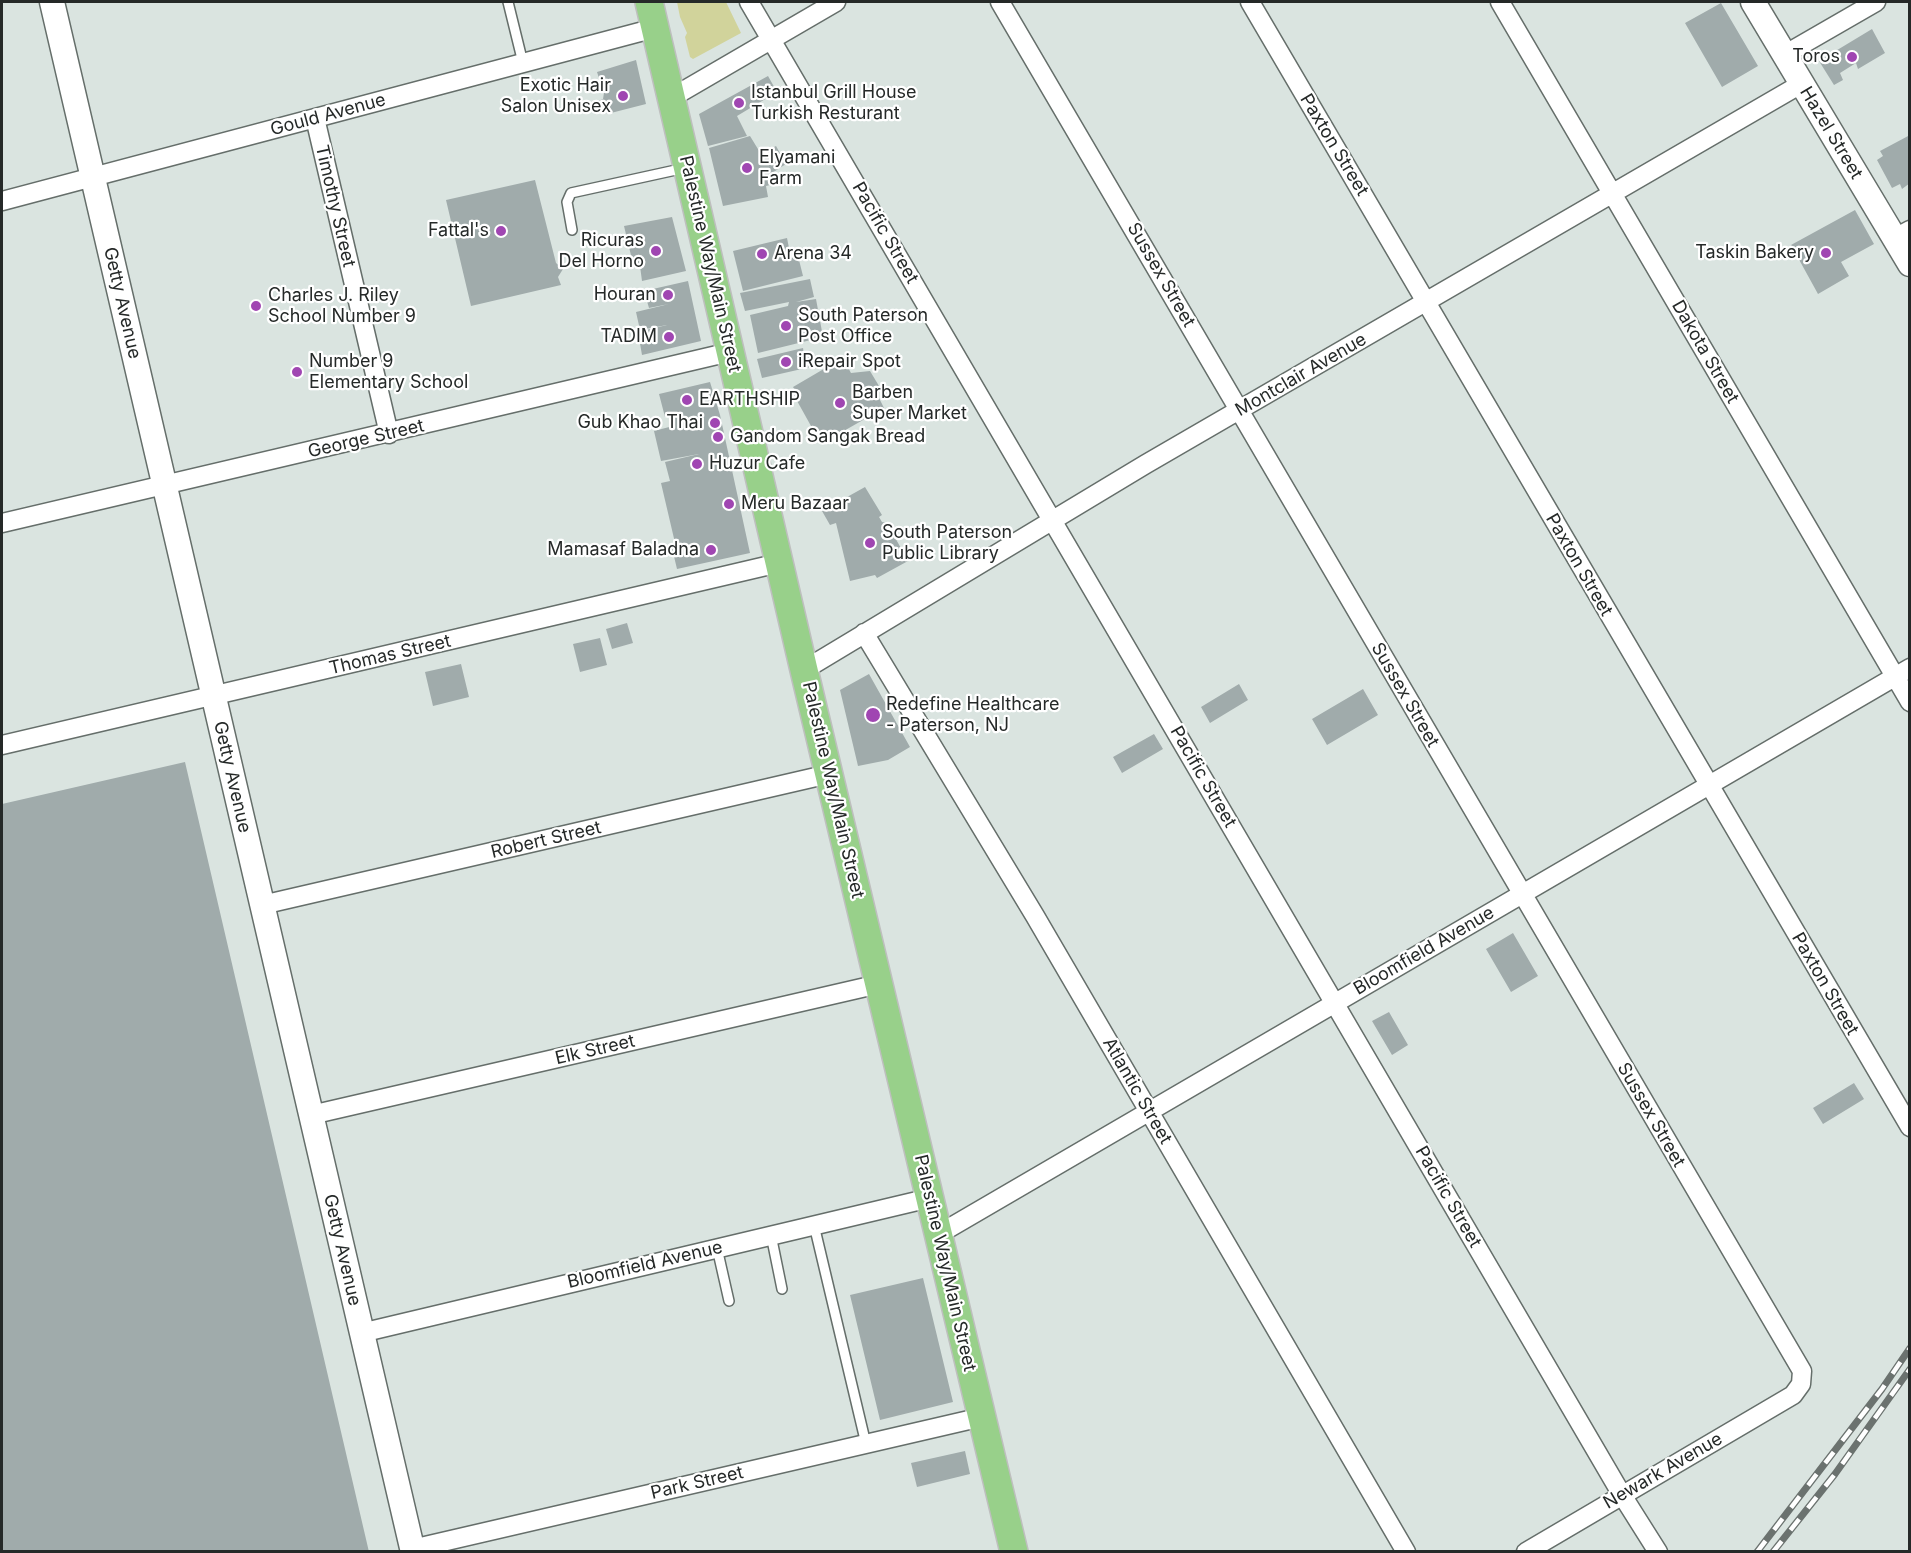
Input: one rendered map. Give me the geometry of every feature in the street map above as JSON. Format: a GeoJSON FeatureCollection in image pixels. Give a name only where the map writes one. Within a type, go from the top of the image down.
{"type":"FeatureCollection","features":[{"type":"Feature","properties":{"kind":"main road","name":"Palestine Way/Main Street"},"geometry":{"type":"LineString","coordinates":[[649,2],[779,563],[1014,1551]]}},
{"type":"Feature","properties":{"kind":"street","name":"Getty Avenue"},"geometry":{"type":"LineString","coordinates":[[52,2],[412,1550]]}},
{"type":"Feature","properties":{"kind":"street","name":"Pacific Street"},"geometry":{"type":"LineString","coordinates":[[749,2],[1622,1495],[1658,1551]]}},
{"type":"Feature","properties":{"kind":"street"},"geometry":{"type":"LineString","coordinates":[[671,98],[836,2]]}},
{"type":"Feature","properties":{"kind":"street","name":"Sussex Street"},"geometry":{"type":"LineString","coordinates":[[1000,2],[1802,1371],[1803,1377],[1798,1390]]}},
{"type":"Feature","properties":{"kind":"street","name":"Paxton Street"},"geometry":{"type":"LineString","coordinates":[[1250,2],[1910,1127]]}},
{"type":"Feature","properties":{"kind":"street","name":"Dakota Street"},"geometry":{"type":"LineString","coordinates":[[1500,2],[1612,194],[1902,672],[1910,702]]}},
{"type":"Feature","properties":{"kind":"street","name":"Hazel Street"},"geometry":{"type":"LineString","coordinates":[[1753,2],[1801,84],[1902,234],[1910,264]]}},
{"type":"Feature","properties":{"kind":"street"},"geometry":{"type":"LineString","coordinates":[[1784,55],[1876,2]]}},
{"type":"Feature","properties":{"kind":"street","name":"Gould Avenue"},"geometry":{"type":"LineString","coordinates":[[2,201],[655,28]]}},
{"type":"Feature","properties":{"kind":"street","name":"Montclair Avenue"},"geometry":{"type":"LineString","coordinates":[[804,669],[1240,410],[1801,84]]}},
{"type":"Feature","properties":{"kind":"street","name":"Timothy Street"},"geometry":{"type":"LineString","coordinates":[[315,118],[389,434]]}},
{"type":"Feature","properties":{"kind":"street","name":"George Street"},"geometry":{"type":"LineString","coordinates":[[2,524],[730,352]]}},
{"type":"Feature","properties":{"kind":"street","name":"Thomas Street"},"geometry":{"type":"LineString","coordinates":[[2,745],[779,563]]}},
{"type":"Feature","properties":{"kind":"street","name":"Atlantic Street"},"geometry":{"type":"LineString","coordinates":[[864,633],[1149,1112],[1406,1551]]}},
{"type":"Feature","properties":{"kind":"street","name":"Bloomfield Avenue"},"geometry":{"type":"LineString","coordinates":[[939,1234],[1902,672]]}},
{"type":"Feature","properties":{"kind":"street","name":"Robert Street"},"geometry":{"type":"LineString","coordinates":[[262,905],[829,774]]}},
{"type":"Feature","properties":{"kind":"street","name":"Elk Street"},"geometry":{"type":"LineString","coordinates":[[311,1115],[879,984]]}},
{"type":"Feature","properties":{"kind":"street","name":"Bloomfield Avenue"},"geometry":{"type":"LineString","coordinates":[[361,1333],[930,1198]]}},
{"type":"Feature","properties":{"kind":"street","name":"Newark Avenue"},"geometry":{"type":"LineString","coordinates":[[1526,1551],[1798,1390]]}},
{"type":"Feature","properties":{"kind":"street","name":"Park Street"},"geometry":{"type":"LineString","coordinates":[[412,1550],[982,1417]]}},
{"type":"Feature","properties":{"kind":"lane"},"geometry":{"type":"LineString","coordinates":[[508,2],[523,63]]}},
{"type":"Feature","properties":{"kind":"lane"},"geometry":{"type":"LineString","coordinates":[[572,230],[567,202],[571,193],[687,168]]}},
{"type":"Feature","properties":{"kind":"lane"},"geometry":{"type":"LineString","coordinates":[[814,1225],[866,1444]]}},
{"type":"Feature","properties":{"kind":"lane"},"geometry":{"type":"LineString","coordinates":[[771,1235],[782,1289]]}},
{"type":"Feature","properties":{"kind":"lane"},"geometry":{"type":"LineString","coordinates":[[717,1248],[729,1301]]}},
{"type":"Feature","properties":{"kind":"green space"},"geometry":{"type":"Polygon","coordinates":[[[677,2],[726,2],[741,33],[693,59],[690,57],[685,37],[687,33],[677,2]]]}},
{"type":"Feature","properties":{"kind":"building"},"geometry":{"type":"Polygon","coordinates":[[[1721,3],[1758,66],[1722,87],[1685,23],[1721,3]]]}},
{"type":"Feature","properties":{"kind":"building","name":"Toros"},"geometry":{"type":"Polygon","coordinates":[[[1872,29],[1885,53],[1858,69],[1856,63],[1840,73],[1843,80],[1834,85],[1819,61],[1872,29]]]}},
{"type":"Feature","properties":{"kind":"building"},"geometry":{"type":"Polygon","coordinates":[[[636,60],[646,104],[607,114],[605,108],[598,109],[596,102],[603,99],[604,93],[597,72],[636,60]]]}},
{"type":"Feature","properties":{"kind":"building","name":"Istanbul Grill House Turkish Resturant"},"geometry":{"type":"Polygon","coordinates":[[[768,76],[777,92],[737,116],[747,136],[708,146],[699,114],[768,76]]]}},
{"type":"Feature","properties":{"kind":"building"},"geometry":{"type":"Polygon","coordinates":[[[1910,135],[1910,183],[1902,189],[1900,184],[1892,188],[1877,160],[1883,156],[1880,151],[1910,135]]]}},
{"type":"Feature","properties":{"kind":"building"},"geometry":{"type":"Polygon","coordinates":[[[750,136],[761,154],[776,146],[786,164],[769,175],[770,185],[766,186],[768,197],[723,206],[709,148],[750,136]]]}},
{"type":"Feature","properties":{"kind":"building","name":"Fattal's"},"geometry":{"type":"Polygon","coordinates":[[[535,180],[556,263],[563,269],[558,277],[561,285],[471,306],[446,200],[535,180]]]}},
{"type":"Feature","properties":{"kind":"building","name":"Taskin Bakery"},"geometry":{"type":"Polygon","coordinates":[[[1855,210],[1874,244],[1841,262],[1849,276],[1818,294],[1791,245],[1855,210]]]}},
{"type":"Feature","properties":{"kind":"building"},"geometry":{"type":"Polygon","coordinates":[[[672,217],[686,271],[642,281],[640,266],[634,268],[624,226],[672,217]]]}},
{"type":"Feature","properties":{"kind":"building"},"geometry":{"type":"Polygon","coordinates":[[[787,238],[791,258],[798,256],[803,276],[743,291],[733,251],[787,238]]]}},
{"type":"Feature","properties":{"kind":"building","name":"South Paterson Post Office"},"geometry":{"type":"Polygon","coordinates":[[[810,279],[814,297],[796,302],[816,299],[823,337],[758,353],[750,315],[788,306],[789,302],[745,311],[740,293],[810,279]]]}},
{"type":"Feature","properties":{"kind":"building"},"geometry":{"type":"Polygon","coordinates":[[[688,281],[701,341],[642,355],[638,332],[667,325],[640,330],[636,312],[669,304],[649,308],[644,291],[688,281]]]}},
{"type":"Feature","properties":{"kind":"building","name":"iRepair Spot"},"geometry":{"type":"Polygon","coordinates":[[[803,348],[804,355],[812,356],[815,366],[762,378],[757,359],[803,348]]]}},
{"type":"Feature","properties":{"kind":"building","name":"Barben Super Market"},"geometry":{"type":"Polygon","coordinates":[[[844,360],[851,373],[870,371],[879,386],[875,390],[884,408],[821,444],[796,399],[799,397],[793,387],[834,363],[844,360]]]}},
{"type":"Feature","properties":{"kind":"building"},"geometry":{"type":"Polygon","coordinates":[[[710,382],[720,415],[750,553],[677,569],[672,548],[676,547],[661,483],[670,481],[665,462],[699,454],[661,461],[654,431],[673,426],[671,416],[665,417],[659,394],[710,382]]]}},
{"type":"Feature","properties":{"kind":"building","name":"South Paterson Public Library"},"geometry":{"type":"Polygon","coordinates":[[[865,487],[882,515],[879,517],[882,522],[887,523],[908,561],[877,578],[875,575],[850,581],[836,523],[830,525],[822,511],[865,487]]]}},
{"type":"Feature","properties":{"kind":"building"},"geometry":{"type":"Polygon","coordinates":[[[627,623],[633,643],[612,649],[606,629],[627,623]]]}},
{"type":"Feature","properties":{"kind":"building"},"geometry":{"type":"Polygon","coordinates":[[[600,638],[607,665],[580,672],[573,644],[600,638]]]}},
{"type":"Feature","properties":{"kind":"building"},"geometry":{"type":"Polygon","coordinates":[[[461,664],[469,697],[433,706],[425,672],[461,664]]]}},
{"type":"Feature","properties":{"kind":"building"},"geometry":{"type":"Polygon","coordinates":[[[869,674],[910,747],[888,760],[858,766],[840,690],[869,674]]]}},
{"type":"Feature","properties":{"kind":"building"},"geometry":{"type":"Polygon","coordinates":[[[1239,684],[1248,700],[1210,723],[1201,707],[1239,684]]]}},
{"type":"Feature","properties":{"kind":"building"},"geometry":{"type":"Polygon","coordinates":[[[1363,689],[1378,715],[1327,745],[1312,719],[1363,689]]]}},
{"type":"Feature","properties":{"kind":"building"},"geometry":{"type":"Polygon","coordinates":[[[1154,734],[1163,749],[1122,773],[1113,757],[1154,734]]]}},
{"type":"Feature","properties":{"kind":"building"},"geometry":{"type":"Polygon","coordinates":[[[185,762],[369,1552],[2,1552],[2,804],[185,762]]]}},
{"type":"Feature","properties":{"kind":"building"},"geometry":{"type":"Polygon","coordinates":[[[1513,933],[1538,976],[1511,992],[1486,949],[1513,933]]]}},
{"type":"Feature","properties":{"kind":"building"},"geometry":{"type":"Polygon","coordinates":[[[1389,1012],[1408,1045],[1392,1055],[1372,1021],[1389,1012]]]}},
{"type":"Feature","properties":{"kind":"building"},"geometry":{"type":"Polygon","coordinates":[[[1854,1083],[1864,1099],[1823,1124],[1813,1108],[1854,1083]]]}},
{"type":"Feature","properties":{"kind":"building"},"geometry":{"type":"Polygon","coordinates":[[[923,1278],[953,1402],[880,1420],[850,1295],[923,1278]]]}},
{"type":"Feature","properties":{"kind":"building"},"geometry":{"type":"Polygon","coordinates":[[[965,1451],[970,1474],[917,1487],[911,1463],[965,1451]]]}},
{"type":"Feature","properties":{"kind":"railway"},"geometry":{"type":"LineString","coordinates":[[1757,1552],[1882,1389],[1910,1348]]}},
{"type":"Feature","properties":{"kind":"railway"},"geometry":{"type":"LineString","coordinates":[[1773,1552],[1835,1474],[1910,1369]]}},
{"type":"Feature","properties":{"kind":"place","name":"Toros"},"geometry":{"type":"Point","coordinates":[1852,57]}},
{"type":"Feature","properties":{"kind":"place","name":"Exotic Hair Salon Unisex"},"geometry":{"type":"Point","coordinates":[623,96]}},
{"type":"Feature","properties":{"kind":"place","name":"Istanbul Grill House Turkish Resturant"},"geometry":{"type":"Point","coordinates":[739,103]}},
{"type":"Feature","properties":{"kind":"place","name":"Elyamani Farm"},"geometry":{"type":"Point","coordinates":[747,168]}},
{"type":"Feature","properties":{"kind":"place","name":"Fattal's"},"geometry":{"type":"Point","coordinates":[501,231]}},
{"type":"Feature","properties":{"kind":"place","name":"Ricuras Del Horno"},"geometry":{"type":"Point","coordinates":[656,251]}},
{"type":"Feature","properties":{"kind":"place","name":"Taskin Bakery"},"geometry":{"type":"Point","coordinates":[1826,253]}},
{"type":"Feature","properties":{"kind":"place","name":"Arena 34"},"geometry":{"type":"Point","coordinates":[762,254]}},
{"type":"Feature","properties":{"kind":"place","name":"Houran"},"geometry":{"type":"Point","coordinates":[668,295]}},
{"type":"Feature","properties":{"kind":"place","name":"Charles J. Riley School Number 9"},"geometry":{"type":"Point","coordinates":[256,306]}},
{"type":"Feature","properties":{"kind":"place","name":"South Paterson Post Office"},"geometry":{"type":"Point","coordinates":[786,326]}},
{"type":"Feature","properties":{"kind":"place","name":"TADIM"},"geometry":{"type":"Point","coordinates":[669,337]}},
{"type":"Feature","properties":{"kind":"place","name":"iRepair Spot"},"geometry":{"type":"Point","coordinates":[786,362]}},
{"type":"Feature","properties":{"kind":"place","name":"Number 9 Elementary School"},"geometry":{"type":"Point","coordinates":[297,372]}},
{"type":"Feature","properties":{"kind":"place","name":"EARTHSHIP"},"geometry":{"type":"Point","coordinates":[687,400]}},
{"type":"Feature","properties":{"kind":"place","name":"Barben Super Market"},"geometry":{"type":"Point","coordinates":[840,403]}},
{"type":"Feature","properties":{"kind":"place","name":"Gub Khao Thai"},"geometry":{"type":"Point","coordinates":[715,423]}},
{"type":"Feature","properties":{"kind":"place","name":"Gandom Sangak Bread"},"geometry":{"type":"Point","coordinates":[718,437]}},
{"type":"Feature","properties":{"kind":"place","name":"Huzur Cafe"},"geometry":{"type":"Point","coordinates":[697,464]}},
{"type":"Feature","properties":{"kind":"place","name":"Meru Bazaar"},"geometry":{"type":"Point","coordinates":[729,504]}},
{"type":"Feature","properties":{"kind":"place","name":"South Paterson Public Library"},"geometry":{"type":"Point","coordinates":[870,543]}},
{"type":"Feature","properties":{"kind":"place","name":"Mamasaf Baladna"},"geometry":{"type":"Point","coordinates":[711,550]}},
{"type":"Feature","properties":{"kind":"place","name":"Redefine Healthcare - Paterson, NJ"},"geometry":{"type":"Point","coordinates":[873,715]}}]}
